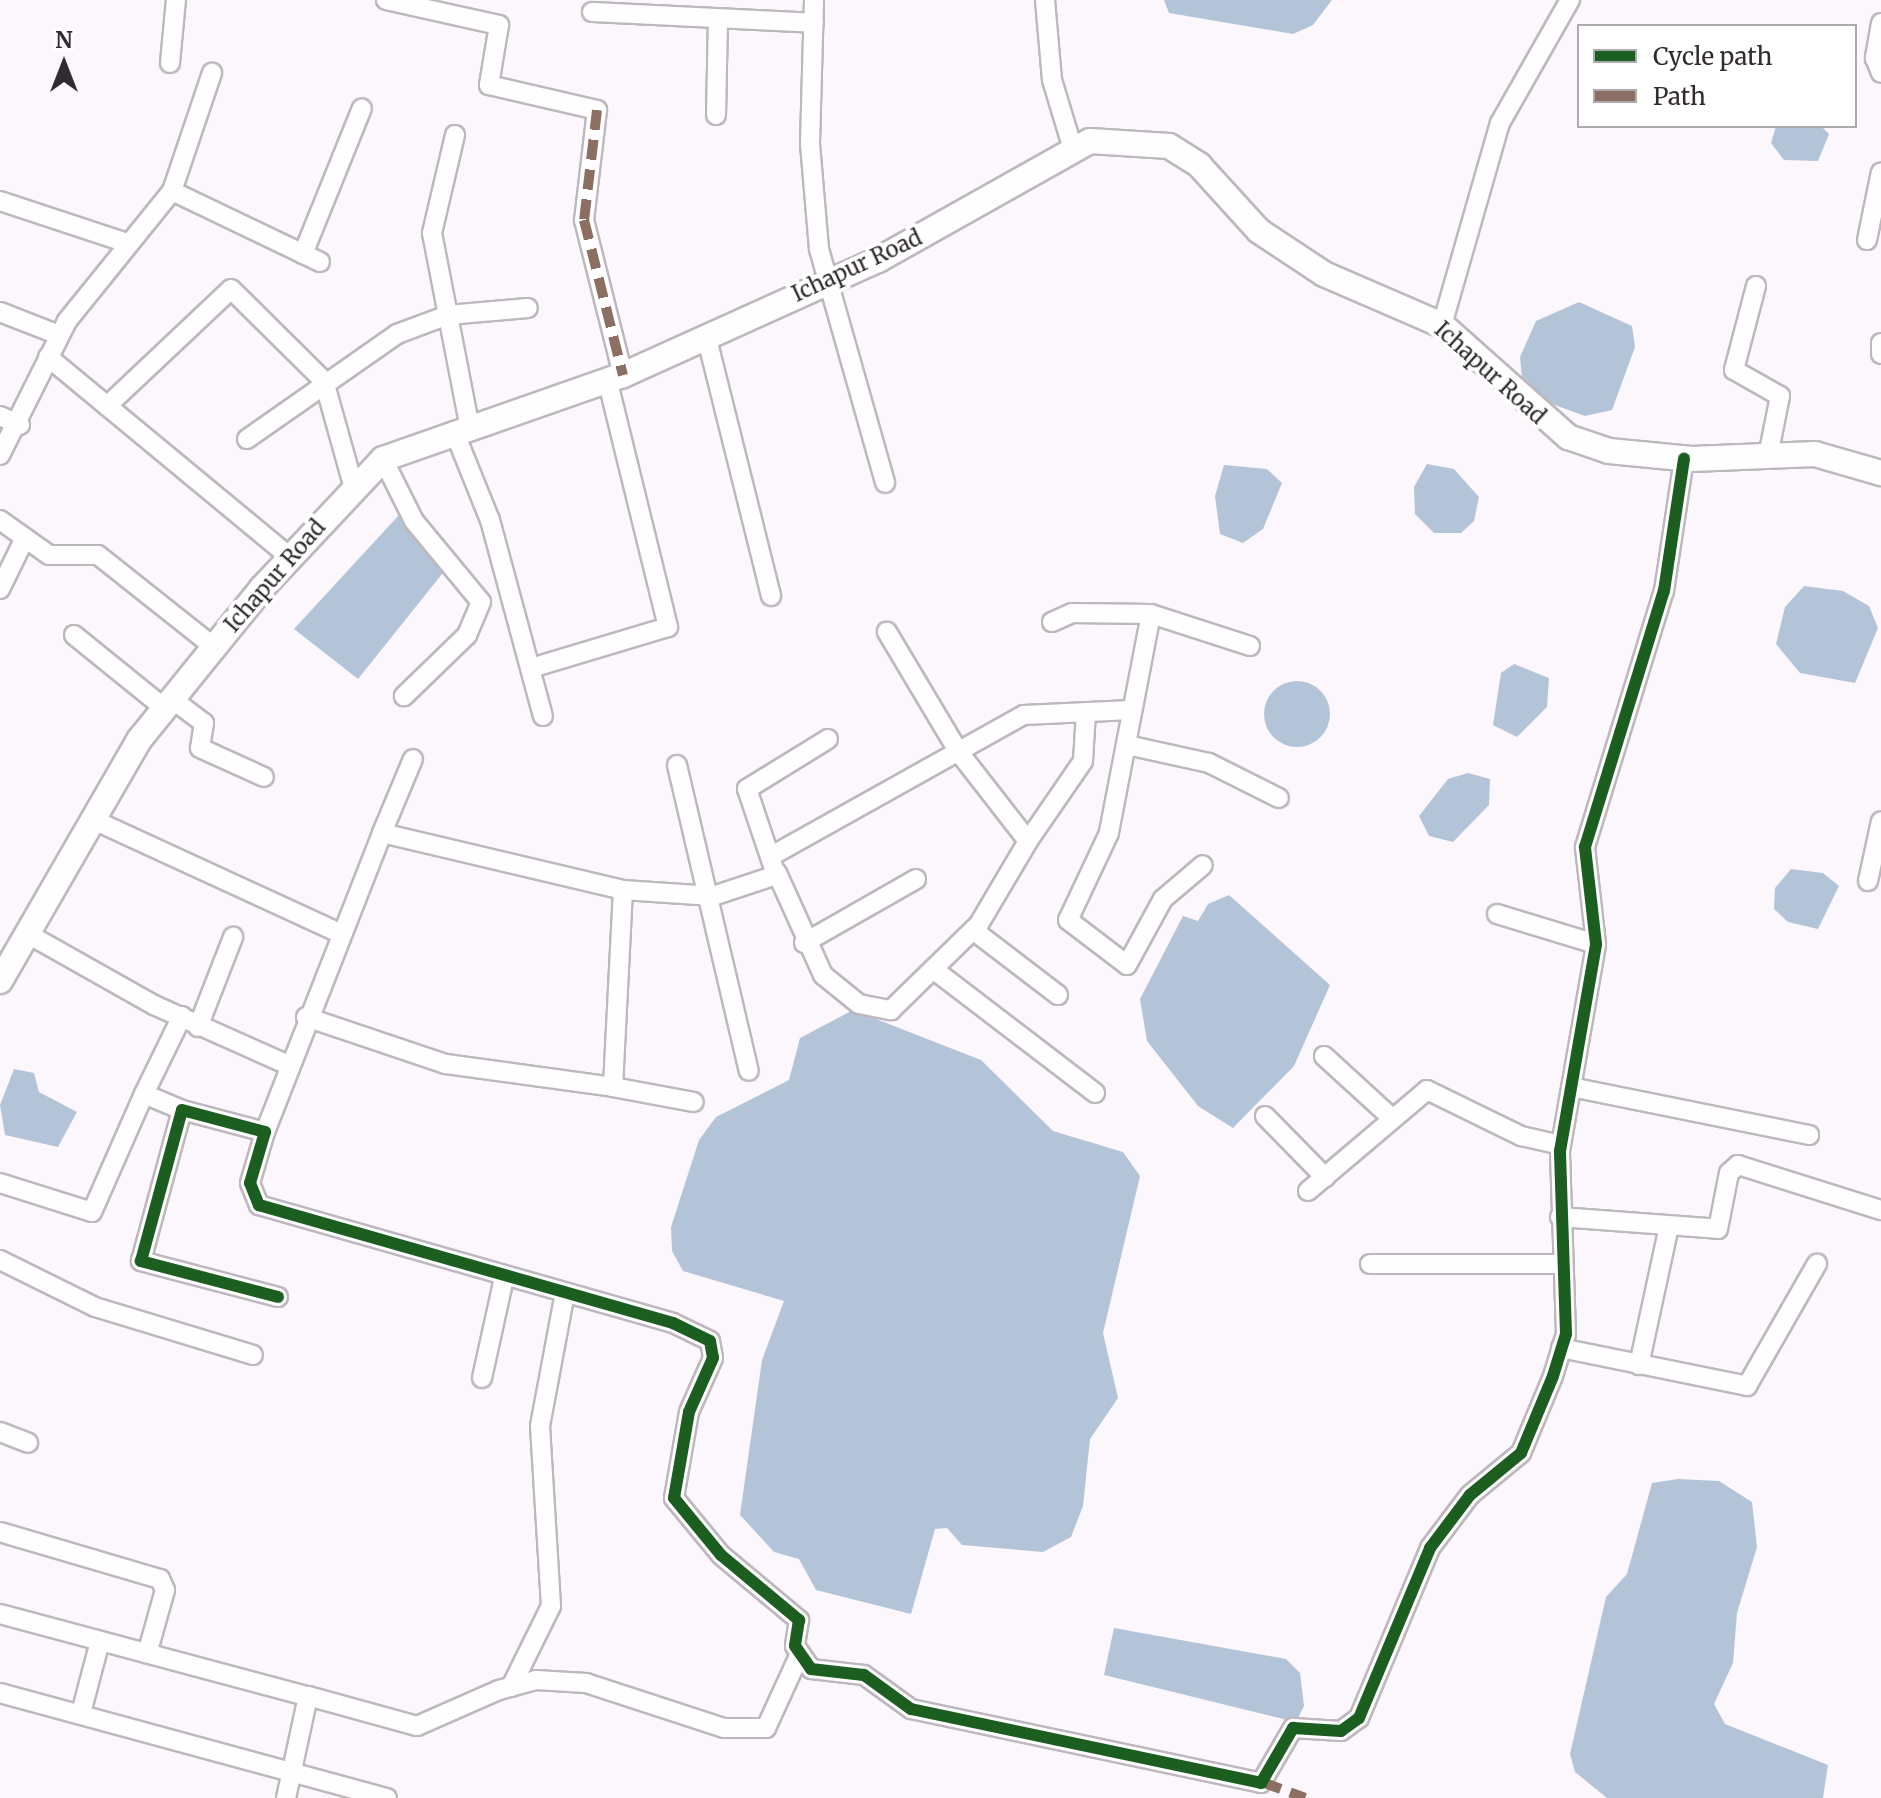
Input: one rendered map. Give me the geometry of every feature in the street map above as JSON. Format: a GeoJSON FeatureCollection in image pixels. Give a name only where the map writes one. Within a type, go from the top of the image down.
{"type":"FeatureCollection","features":[{"type":"Feature","properties":{"kind":"street"},"geometry":{"type":"LineString","coordinates":[[170,63],[176,0]]}},
{"type":"Feature","properties":{"kind":"street"},"geometry":{"type":"LineString","coordinates":[[386,0],[429,5],[499,25],[489,85],[597,110],[584,220],[668,627],[531,668]]}},
{"type":"Feature","properties":{"kind":"street"},"geometry":{"type":"LineString","coordinates":[[814,0],[810,144],[830,281],[885,483]]}},
{"type":"Feature","properties":{"kind":"street"},"geometry":{"type":"LineString","coordinates":[[1045,0],[1052,80],[1072,146]]}},
{"type":"Feature","properties":{"kind":"street"},"geometry":{"type":"LineString","coordinates":[[1442,325],[1500,123],[1570,0]]}},
{"type":"Feature","properties":{"kind":"street"},"geometry":{"type":"LineString","coordinates":[[592,12],[718,22],[814,23]]}},
{"type":"Feature","properties":{"kind":"street"},"geometry":{"type":"LineString","coordinates":[[716,115],[718,22]]}},
{"type":"Feature","properties":{"kind":"street"},"geometry":{"type":"LineString","coordinates":[[1881,23],[1875,58],[1881,73]]}},
{"type":"Feature","properties":{"kind":"street"},"geometry":{"type":"LineString","coordinates":[[0,455],[20,425],[59,335],[127,243],[172,191],[212,73]]}},
{"type":"Feature","properties":{"kind":"street"},"geometry":{"type":"LineString","coordinates":[[303,254],[362,108]]}},
{"type":"Feature","properties":{"kind":"street"},"geometry":{"type":"LineString","coordinates":[[455,135],[432,233],[448,315],[461,427],[490,520],[543,716]]}},
{"type":"Feature","properties":{"kind":"street","name":"Ichapur Road"},"geometry":{"type":"LineString","coordinates":[[0,981],[168,704],[353,485],[383,459],[461,427],[615,377],[830,281],[1025,182],[1072,146],[1112,139],[1169,146],[1199,165],[1259,231],[1324,274],[1442,325],[1552,429],[1609,451],[1684,458],[1815,454],[1881,473]]}},
{"type":"Feature","properties":{"kind":"street"},"geometry":{"type":"LineString","coordinates":[[1867,240],[1881,172]]}},
{"type":"Feature","properties":{"kind":"street"},"geometry":{"type":"LineString","coordinates":[[172,191],[320,262]]}},
{"type":"Feature","properties":{"kind":"street"},"geometry":{"type":"LineString","coordinates":[[0,201],[127,243]]}},
{"type":"Feature","properties":{"kind":"street"},"geometry":{"type":"LineString","coordinates":[[1756,286],[1734,365],[1780,396],[1768,456]]}},
{"type":"Feature","properties":{"kind":"street"},"geometry":{"type":"LineString","coordinates":[[107,406],[231,289],[324,381],[353,485]]}},
{"type":"Feature","properties":{"kind":"street"},"geometry":{"type":"LineString","coordinates":[[247,439],[324,381],[397,334],[448,315],[528,308]]}},
{"type":"Feature","properties":{"kind":"street"},"geometry":{"type":"LineString","coordinates":[[0,312],[59,335]]}},
{"type":"Feature","properties":{"kind":"street"},"geometry":{"type":"LineString","coordinates":[[706,335],[771,596]]}},
{"type":"Feature","properties":{"kind":"street"},"geometry":{"type":"LineString","coordinates":[[1881,343],[1881,354]]}},
{"type":"Feature","properties":{"kind":"street"},"geometry":{"type":"LineString","coordinates":[[48,357],[291,558]]}},
{"type":"Feature","properties":{"kind":"street"},"geometry":{"type":"LineString","coordinates":[[0,416],[20,425]]}},
{"type":"Feature","properties":{"kind":"street"},"geometry":{"type":"LineString","coordinates":[[798,1658],[811,1669],[881,1682],[911,1709],[1261,1783],[1293,1728],[1341,1731],[1359,1718],[1430,1548],[1470,1495],[1521,1453],[1561,1348],[1561,1145],[1596,944],[1585,847],[1664,591],[1684,458]]}},
{"type":"Feature","properties":{"kind":"street"},"geometry":{"type":"LineString","coordinates":[[383,459],[414,521],[481,602],[467,635],[404,696]]}},
{"type":"Feature","properties":{"kind":"street"},"geometry":{"type":"LineString","coordinates":[[0,520],[62,559],[98,555],[214,647]]}},
{"type":"Feature","properties":{"kind":"street"},"geometry":{"type":"LineString","coordinates":[[0,589],[25,538]]}},
{"type":"Feature","properties":{"kind":"street"},"geometry":{"type":"LineString","coordinates":[[1052,622],[1072,613],[1151,614],[1250,646]]}},
{"type":"Feature","properties":{"kind":"street"},"geometry":{"type":"LineString","coordinates":[[1151,614],[1109,833],[1068,920],[1127,965],[1163,899],[1203,865]]}},
{"type":"Feature","properties":{"kind":"street"},"geometry":{"type":"LineString","coordinates":[[887,632],[958,751],[1028,841]]}},
{"type":"Feature","properties":{"kind":"street"},"geometry":{"type":"LineString","coordinates":[[74,635],[168,704],[204,723],[200,748],[264,777]]}},
{"type":"Feature","properties":{"kind":"street"},"geometry":{"type":"LineString","coordinates":[[382,833],[623,890],[713,896],[775,864],[958,751],[1024,715],[1131,710]]}},
{"type":"Feature","properties":{"kind":"street"},"geometry":{"type":"LineString","coordinates":[[828,739],[747,789],[804,943],[823,975],[859,1004],[891,1010],[973,930],[1028,841],[1083,761],[1086,712]]}},
{"type":"Feature","properties":{"kind":"street"},"geometry":{"type":"LineString","coordinates":[[1127,745],[1209,763],[1279,798]]}},
{"type":"Feature","properties":{"kind":"street"},"geometry":{"type":"LineString","coordinates":[[0,1614],[417,1726],[511,1687],[586,1683],[724,1728],[766,1728],[798,1658],[799,1620],[721,1555],[674,1498],[689,1412],[713,1358],[710,1341],[673,1323],[504,1278],[259,1205],[250,1183],[306,1017],[413,759]]}},
{"type":"Feature","properties":{"kind":"street"},"geometry":{"type":"LineString","coordinates":[[677,765],[713,896],[749,1071]]}},
{"type":"Feature","properties":{"kind":"street"},"geometry":{"type":"LineString","coordinates":[[96,821],[340,933]]}},
{"type":"Feature","properties":{"kind":"street"},"geometry":{"type":"LineString","coordinates":[[1868,881],[1881,821]]}},
{"type":"Feature","properties":{"kind":"street"},"geometry":{"type":"LineString","coordinates":[[804,943],[916,879]]}},
{"type":"Feature","properties":{"kind":"street"},"geometry":{"type":"LineString","coordinates":[[613,1087],[623,890]]}},
{"type":"Feature","properties":{"kind":"street"},"geometry":{"type":"LineString","coordinates":[[1497,914],[1596,944]]}},
{"type":"Feature","properties":{"kind":"street"},"geometry":{"type":"LineString","coordinates":[[973,930],[1058,995]]}},
{"type":"Feature","properties":{"kind":"street"},"geometry":{"type":"LineString","coordinates":[[28,934],[198,1027],[288,1065]]}},
{"type":"Feature","properties":{"kind":"street"},"geometry":{"type":"LineString","coordinates":[[198,1027],[233,937]]}},
{"type":"Feature","properties":{"kind":"street"},"geometry":{"type":"LineString","coordinates":[[933,969],[1095,1093]]}},
{"type":"Feature","properties":{"kind":"street"},"geometry":{"type":"LineString","coordinates":[[0,1183],[92,1212],[182,1016]]}},
{"type":"Feature","properties":{"kind":"street"},"geometry":{"type":"LineString","coordinates":[[306,1017],[446,1064],[613,1087],[694,1102]]}},
{"type":"Feature","properties":{"kind":"street"},"geometry":{"type":"LineString","coordinates":[[1324,1056],[1392,1118]]}},
{"type":"Feature","properties":{"kind":"street"},"geometry":{"type":"LineString","coordinates":[[1571,1087],[1809,1135]]}},
{"type":"Feature","properties":{"kind":"street"},"geometry":{"type":"LineString","coordinates":[[1308,1191],[1392,1118],[1432,1089],[1521,1136],[1561,1145]]}},
{"type":"Feature","properties":{"kind":"street"},"geometry":{"type":"LineString","coordinates":[[144,1094],[182,1110],[265,1132]]}},
{"type":"Feature","properties":{"kind":"street"},"geometry":{"type":"LineString","coordinates":[[182,1110],[141,1261],[278,1297]]}},
{"type":"Feature","properties":{"kind":"street"},"geometry":{"type":"LineString","coordinates":[[1265,1116],[1325,1177]]}},
{"type":"Feature","properties":{"kind":"street"},"geometry":{"type":"LineString","coordinates":[[1560,1217],[1718,1229],[1729,1173],[1738,1165],[1881,1210]]}},
{"type":"Feature","properties":{"kind":"street"},"geometry":{"type":"LineString","coordinates":[[1639,1365],[1669,1226]]}},
{"type":"Feature","properties":{"kind":"street"},"geometry":{"type":"LineString","coordinates":[[0,1260],[95,1307],[253,1355]]}},
{"type":"Feature","properties":{"kind":"street"},"geometry":{"type":"LineString","coordinates":[[1370,1264],[1562,1264]]}},
{"type":"Feature","properties":{"kind":"street"},"geometry":{"type":"LineString","coordinates":[[1561,1348],[1747,1386],[1817,1264]]}},
{"type":"Feature","properties":{"kind":"street"},"geometry":{"type":"LineString","coordinates":[[482,1378],[504,1278]]}},
{"type":"Feature","properties":{"kind":"street"},"geometry":{"type":"LineString","coordinates":[[511,1687],[551,1606],[540,1426],[565,1293]]}},
{"type":"Feature","properties":{"kind":"street"},"geometry":{"type":"LineString","coordinates":[[0,1432],[28,1443]]}},
{"type":"Feature","properties":{"kind":"street"},"geometry":{"type":"LineString","coordinates":[[0,1532],[160,1579],[165,1590],[147,1654]]}},
{"type":"Feature","properties":{"kind":"street"},"geometry":{"type":"LineString","coordinates":[[81,1713],[100,1641]]}},
{"type":"Feature","properties":{"kind":"street"},"geometry":{"type":"LineString","coordinates":[[0,1693],[293,1768],[387,1798]]}},
{"type":"Feature","properties":{"kind":"street"},"geometry":{"type":"LineString","coordinates":[[286,1798],[307,1696]]}},
{"type":"Feature","properties":{"kind":"water"},"geometry":{"type":"Polygon","coordinates":[[[1164,0],[1332,0],[1313,25],[1293,34],[1169,13],[1164,0]]]}},
{"type":"Feature","properties":{"kind":"water"},"geometry":{"type":"Polygon","coordinates":[[[1775,128],[1823,128],[1829,134],[1818,161],[1784,160],[1771,143],[1775,128]]]}},
{"type":"Feature","properties":{"kind":"water"},"geometry":{"type":"Polygon","coordinates":[[[1579,302],[1632,326],[1635,347],[1612,410],[1585,416],[1552,404],[1522,378],[1520,357],[1536,321],[1579,302]]]}},
{"type":"Feature","properties":{"kind":"water"},"geometry":{"type":"Polygon","coordinates":[[[1427,464],[1454,469],[1479,497],[1474,521],[1461,533],[1434,533],[1415,514],[1414,487],[1427,464]]]}},
{"type":"Feature","properties":{"kind":"water"},"geometry":{"type":"Polygon","coordinates":[[[1224,465],[1267,469],[1282,483],[1263,529],[1243,543],[1220,534],[1215,496],[1224,465]]]}},
{"type":"Feature","properties":{"kind":"water"},"geometry":{"type":"Polygon","coordinates":[[[399,515],[446,569],[358,679],[294,629],[399,515]]]}},
{"type":"Feature","properties":{"kind":"water"},"geometry":{"type":"Polygon","coordinates":[[[1804,586],[1843,591],[1869,606],[1878,628],[1855,683],[1800,673],[1776,644],[1785,607],[1804,586]]]}},
{"type":"Feature","properties":{"kind":"water"},"geometry":{"type":"Polygon","coordinates":[[[1514,664],[1549,678],[1547,707],[1517,737],[1493,725],[1501,673],[1514,664]]]}},
{"type":"Feature","properties":{"kind":"water"},"geometry":{"type":"Polygon","coordinates":[[[1290,681],[1304,681],[1316,686],[1325,695],[1330,714],[1328,727],[1321,738],[1304,747],[1290,747],[1278,742],[1269,733],[1264,721],[1264,707],[1269,695],[1278,686],[1290,681]]]}},
{"type":"Feature","properties":{"kind":"water"},"geometry":{"type":"Polygon","coordinates":[[[1468,773],[1490,779],[1489,805],[1453,842],[1429,836],[1419,816],[1448,779],[1468,773]]]}},
{"type":"Feature","properties":{"kind":"water"},"geometry":{"type":"Polygon","coordinates":[[[1791,869],[1823,873],[1839,886],[1818,929],[1788,922],[1774,909],[1775,888],[1791,869]]]}},
{"type":"Feature","properties":{"kind":"water"},"geometry":{"type":"Polygon","coordinates":[[[1229,895],[1330,985],[1294,1066],[1233,1128],[1198,1106],[1147,1041],[1140,999],[1183,916],[1198,921],[1208,904],[1229,895]]]}},
{"type":"Feature","properties":{"kind":"water"},"geometry":{"type":"Polygon","coordinates":[[[853,1010],[981,1060],[1053,1131],[1123,1152],[1140,1176],[1103,1333],[1118,1398],[1090,1439],[1083,1506],[1071,1537],[1043,1552],[962,1545],[947,1528],[935,1529],[911,1614],[816,1590],[799,1559],[774,1552],[740,1515],[762,1360],[784,1301],[683,1271],[672,1251],[671,1227],[699,1140],[716,1117],[789,1080],[800,1038],[853,1010]]]}},
{"type":"Feature","properties":{"kind":"water"},"geometry":{"type":"Polygon","coordinates":[[[14,1069],[34,1073],[39,1092],[77,1112],[58,1147],[5,1135],[0,1105],[14,1069]]]}},
{"type":"Feature","properties":{"kind":"water"},"geometry":{"type":"Polygon","coordinates":[[[1678,1479],[1719,1481],[1752,1502],[1757,1547],[1737,1613],[1733,1663],[1714,1704],[1725,1724],[1828,1765],[1823,1798],[1607,1798],[1575,1772],[1570,1754],[1606,1597],[1627,1574],[1652,1483],[1678,1479]]]}},
{"type":"Feature","properties":{"kind":"water"},"geometry":{"type":"Polygon","coordinates":[[[1114,1628],[1286,1659],[1300,1673],[1304,1706],[1296,1722],[1104,1675],[1114,1628]]]}},
{"type":"Feature","properties":{"kind":"marked path"},"geometry":{"type":"LineString","coordinates":[[597,110],[584,220],[623,375]]}},
{"type":"Feature","properties":{"kind":"marked path"},"geometry":{"type":"LineString","coordinates":[[1262,1782],[1305,1798]]}},
{"type":"Feature","properties":{"kind":"cycle path"},"geometry":{"type":"LineString","coordinates":[[278,1297],[141,1261],[182,1110],[265,1132],[250,1183],[259,1205],[673,1323],[710,1341],[713,1358],[689,1412],[674,1498],[721,1555],[799,1620],[795,1646],[811,1669],[864,1675],[911,1709],[1261,1783],[1293,1728],[1341,1731],[1359,1718],[1430,1548],[1470,1495],[1521,1453],[1553,1376],[1566,1334],[1560,1151],[1596,944],[1585,847],[1664,591],[1684,458]]}}]}
